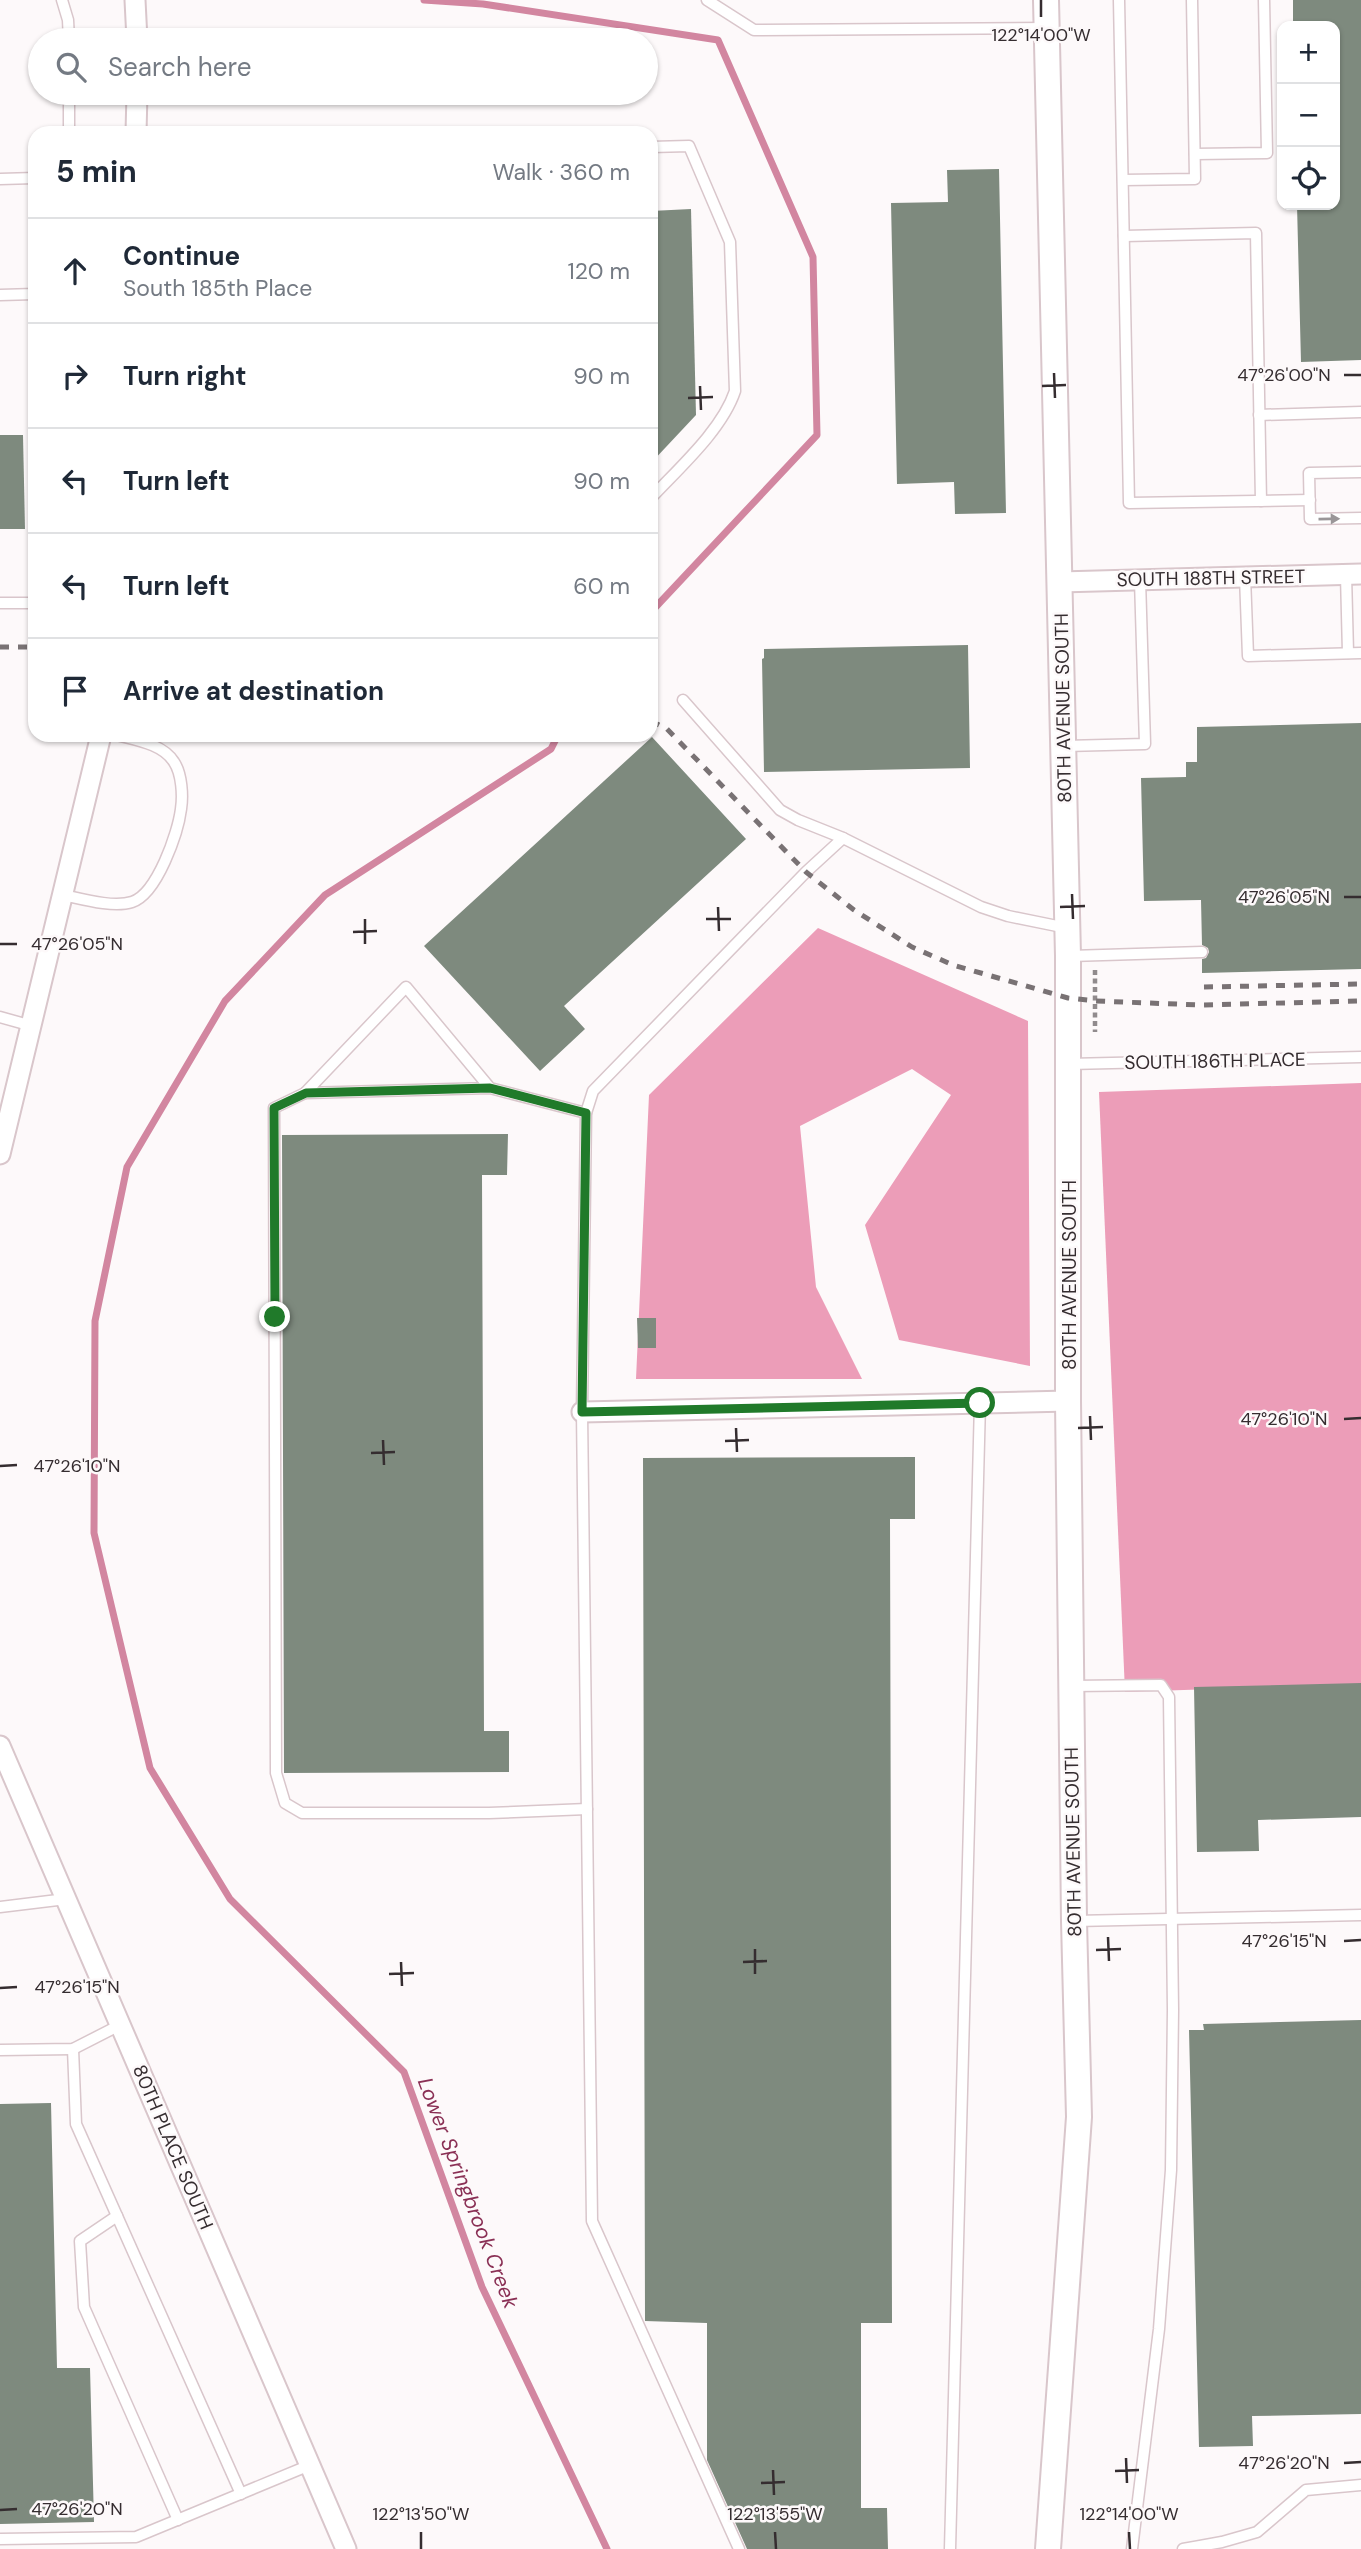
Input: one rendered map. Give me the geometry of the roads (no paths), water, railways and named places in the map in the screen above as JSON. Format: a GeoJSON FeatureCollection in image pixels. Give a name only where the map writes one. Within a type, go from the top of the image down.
{"type":"FeatureCollection","features":[{"type":"Feature","properties":{"kind":"street"},"geometry":{"type":"LineString","coordinates":[[135,0],[136,28]]}},
{"type":"Feature","properties":{"kind":"street","name":"80TH AVENUE SOUTH"},"geometry":{"type":"LineString","coordinates":[[1046,0],[1068,928],[1068,1401],[1079,2117],[1048,2549]]}},
{"type":"Feature","properties":{"kind":"street"},"geometry":{"type":"LineString","coordinates":[[136,126],[137,105]]}},
{"type":"Feature","properties":{"kind":"street","name":"SOUTH 188TH STREET"},"geometry":{"type":"LineString","coordinates":[[1060,582],[1353,575]]}},
{"type":"Feature","properties":{"kind":"street"},"geometry":{"type":"LineString","coordinates":[[0,1154],[99,742]]}},
{"type":"Feature","properties":{"kind":"street"},"geometry":{"type":"LineString","coordinates":[[582,1412],[1068,1401]]}},
{"type":"Feature","properties":{"kind":"street","name":"80TH PLACE SOUTH"},"geometry":{"type":"LineString","coordinates":[[0,1746],[346,2549]]}},
{"type":"Feature","properties":{"kind":"lane"},"geometry":{"type":"LineString","coordinates":[[62,0],[68,28]]}},
{"type":"Feature","properties":{"kind":"lane"},"geometry":{"type":"LineString","coordinates":[[706,0],[754,30],[1047,28]]}},
{"type":"Feature","properties":{"kind":"lane"},"geometry":{"type":"LineString","coordinates":[[1119,0],[1129,503],[1310,500]]}},
{"type":"Feature","properties":{"kind":"lane"},"geometry":{"type":"LineString","coordinates":[[1123,180],[1195,179],[1192,0]]}},
{"type":"Feature","properties":{"kind":"lane"},"geometry":{"type":"LineString","coordinates":[[1195,154],[1267,153],[1264,0]]}},
{"type":"Feature","properties":{"kind":"lane"},"geometry":{"type":"LineString","coordinates":[[69,105],[69,126]]}},
{"type":"Feature","properties":{"kind":"lane"},"geometry":{"type":"LineString","coordinates":[[658,147],[689,146],[730,242],[735,391],[731,404],[719,423],[658,490]]}},
{"type":"Feature","properties":{"kind":"lane"},"geometry":{"type":"LineString","coordinates":[[0,179],[28,178]]}},
{"type":"Feature","properties":{"kind":"lane"},"geometry":{"type":"LineString","coordinates":[[1124,236],[1256,233],[1261,501]]}},
{"type":"Feature","properties":{"kind":"lane"},"geometry":{"type":"LineString","coordinates":[[0,295],[28,294]]}},
{"type":"Feature","properties":{"kind":"lane"},"geometry":{"type":"LineString","coordinates":[[1259,415],[1361,412]]}},
{"type":"Feature","properties":{"kind":"lane"},"geometry":{"type":"LineString","coordinates":[[1361,472],[1309,473],[1310,519],[1361,518]]}},
{"type":"Feature","properties":{"kind":"lane"},"geometry":{"type":"LineString","coordinates":[[1348,653],[1353,575]]}},
{"type":"Feature","properties":{"kind":"lane"},"geometry":{"type":"LineString","coordinates":[[1245,577],[1248,656],[1361,653]]}},
{"type":"Feature","properties":{"kind":"lane"},"geometry":{"type":"LineString","coordinates":[[1064,746],[1145,744],[1140,580]]}},
{"type":"Feature","properties":{"kind":"lane"},"geometry":{"type":"LineString","coordinates":[[0,603],[28,603]]}},
{"type":"Feature","properties":{"kind":"lane"},"geometry":{"type":"LineString","coordinates":[[683,700],[780,810],[843,838],[981,907],[1008,916],[1068,928]]}},
{"type":"Feature","properties":{"kind":"lane"},"geometry":{"type":"LineString","coordinates":[[63,895],[99,903],[133,902],[151,887],[165,861],[181,810],[178,771],[174,760],[144,742]]}},
{"type":"Feature","properties":{"kind":"lane"},"geometry":{"type":"LineString","coordinates":[[739,2549],[592,2221],[582,1412],[586,1113],[593,1091],[806,872],[843,838]]}},
{"type":"Feature","properties":{"kind":"lane"},"geometry":{"type":"LineString","coordinates":[[1068,956],[1202,952]]}},
{"type":"Feature","properties":{"kind":"lane"},"geometry":{"type":"LineString","coordinates":[[490,1088],[406,987],[306,1093],[274,1108],[276,1773],[285,1803],[302,1813],[489,1813],[587,1809]]}},
{"type":"Feature","properties":{"kind":"lane"},"geometry":{"type":"LineString","coordinates":[[0,1017],[32,1026]]}},
{"type":"Feature","properties":{"kind":"lane","name":"SOUTH 186TH PLACE"},"geometry":{"type":"LineString","coordinates":[[1069,1064],[1361,1058]]}},
{"type":"Feature","properties":{"kind":"lane"},"geometry":{"type":"LineString","coordinates":[[306,1093],[490,1088],[586,1113]]}},
{"type":"Feature","properties":{"kind":"lane"},"geometry":{"type":"LineString","coordinates":[[950,2549],[980,1403]]}},
{"type":"Feature","properties":{"kind":"lane"},"geometry":{"type":"LineString","coordinates":[[1071,1686],[1161,1685],[1169,1697],[1171,2170],[1158,2329],[1132,2549]]}},
{"type":"Feature","properties":{"kind":"lane"},"geometry":{"type":"LineString","coordinates":[[0,1907],[66,1899]]}},
{"type":"Feature","properties":{"kind":"lane"},"geometry":{"type":"LineString","coordinates":[[1074,1921],[1361,1915]]}},
{"type":"Feature","properties":{"kind":"lane"},"geometry":{"type":"LineString","coordinates":[[0,2050],[73,2049],[120,2025]]}},
{"type":"Feature","properties":{"kind":"lane"},"geometry":{"type":"LineString","coordinates":[[73,2049],[76,2124],[241,2494]]}},
{"type":"Feature","properties":{"kind":"lane"},"geometry":{"type":"LineString","coordinates":[[117,2216],[80,2241],[83,2307],[178,2520]]}},
{"type":"Feature","properties":{"kind":"lane"},"geometry":{"type":"LineString","coordinates":[[0,2539],[136,2537],[310,2465]]}},
{"type":"Feature","properties":{"kind":"lane"},"geometry":{"type":"LineString","coordinates":[[1183,2549],[1257,2532],[1306,2490],[1361,2485]]}},
{"type":"Feature","properties":{"kind":"waterway","name":"Lower Springbrook Creek"},"geometry":{"type":"LineString","coordinates":[[424,0],[483,4],[640,28]]}},
{"type":"Feature","properties":{"kind":"waterway","name":"Lower Springbrook Creek"},"geometry":{"type":"LineString","coordinates":[[658,31],[718,40],[813,257],[817,435],[658,605]]}},
{"type":"Feature","properties":{"kind":"waterway","name":"Lower Springbrook Creek"},"geometry":{"type":"LineString","coordinates":[[554,742],[551,749],[325,895],[225,1001],[127,1167],[95,1321],[94,1533],[150,1768],[230,1899],[404,2072],[482,2287],[607,2549]]}},
{"type":"Feature","properties":{"kind":"railway"},"geometry":{"type":"LineString","coordinates":[[0,647],[28,647]]}},
{"type":"Feature","properties":{"kind":"railway"},"geometry":{"type":"LineString","coordinates":[[658,724],[667,729],[806,872],[854,910],[912,947],[953,965],[1068,998],[1096,1001],[1201,1005],[1361,1001]]}},
{"type":"Feature","properties":{"kind":"railway"},"geometry":{"type":"LineString","coordinates":[[1204,987],[1361,984]]}}]}
